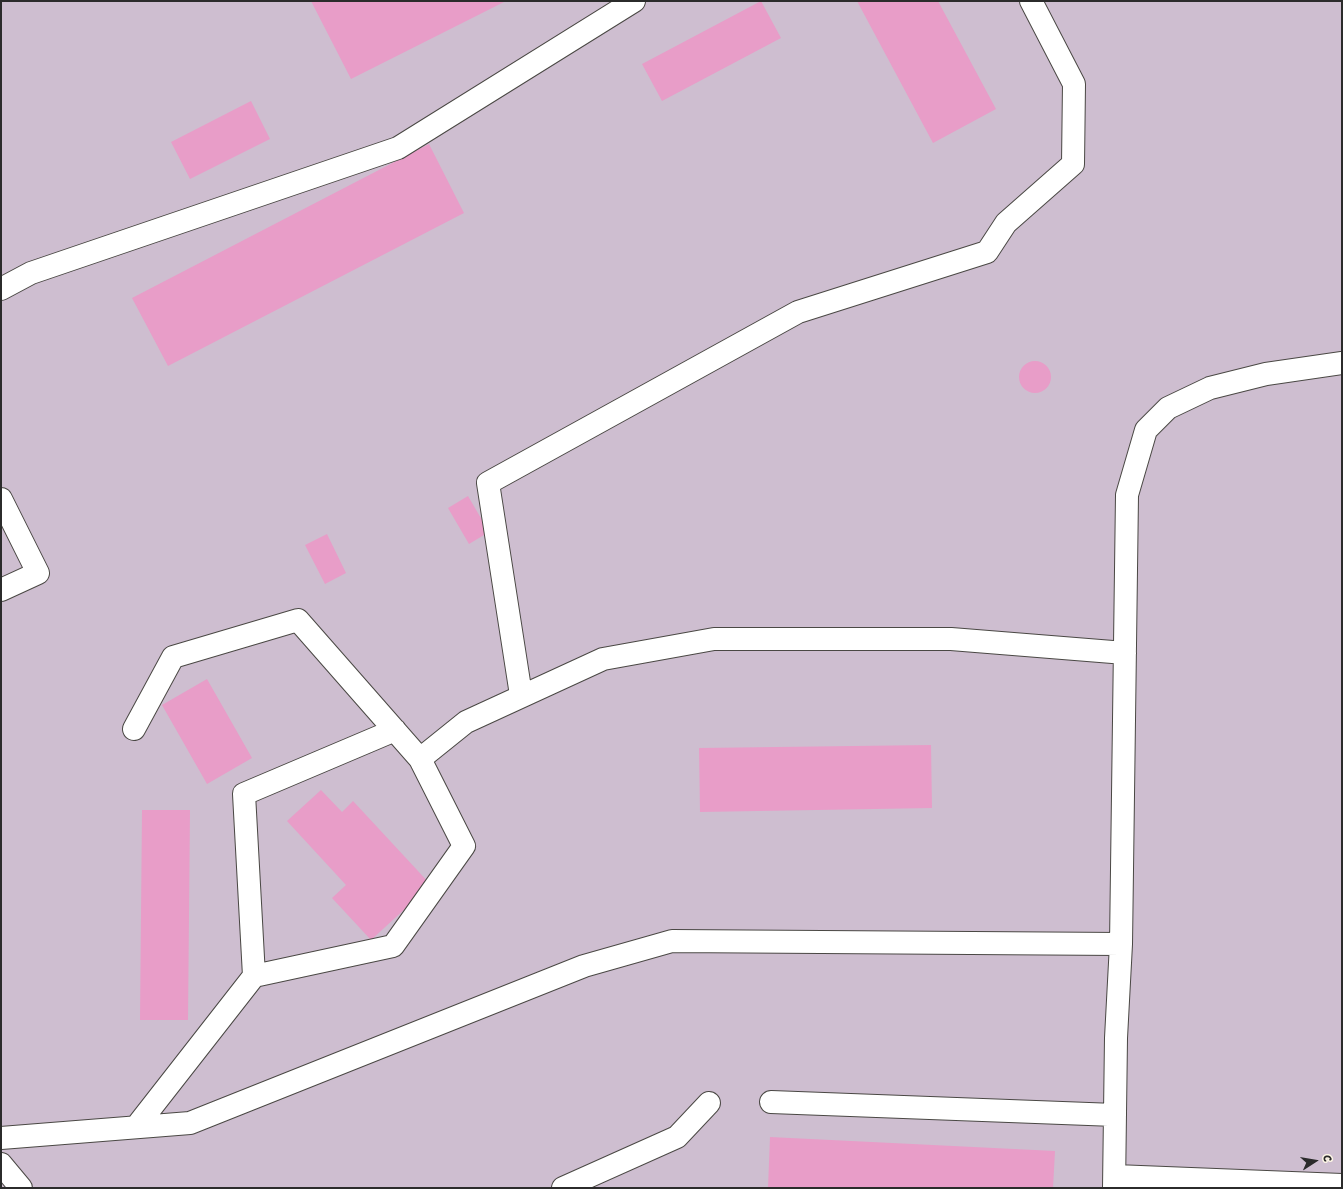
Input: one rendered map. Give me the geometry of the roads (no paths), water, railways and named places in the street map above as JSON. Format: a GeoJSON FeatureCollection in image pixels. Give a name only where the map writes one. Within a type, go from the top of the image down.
{"type":"FeatureCollection","features":[{"type":"Feature","properties":{"kind":"lane"},"geometry":{"type":"LineString","coordinates":[[1,289],[31,273],[398,148],[634,1]]}},
{"type":"Feature","properties":{"kind":"lane"},"geometry":{"type":"LineString","coordinates":[[521,695],[488,483],[798,312],[987,252],[1006,223],[1073,164],[1074,84],[1031,1]]}},
{"type":"Feature","properties":{"kind":"lane"},"geometry":{"type":"LineString","coordinates":[[1342,363],[1266,374],[1210,388],[1168,408],[1146,430],[1127,495],[1121,944],[1116,1038],[1114,1182],[1342,1185]]}},
{"type":"Feature","properties":{"kind":"lane"},"geometry":{"type":"LineString","coordinates":[[1,499],[38,573],[1,590]]}},
{"type":"Feature","properties":{"kind":"lane"},"geometry":{"type":"LineString","coordinates":[[134,729],[173,657],[298,620],[420,759],[464,846],[393,946],[254,976],[136,1128]]}},
{"type":"Feature","properties":{"kind":"lane"},"geometry":{"type":"LineString","coordinates":[[420,759],[466,722],[521,695],[603,659],[714,639],[951,639],[1125,653]]}},
{"type":"Feature","properties":{"kind":"lane"},"geometry":{"type":"LineString","coordinates":[[254,976],[244,794],[395,730]]}},
{"type":"Feature","properties":{"kind":"lane"},"geometry":{"type":"LineString","coordinates":[[1,1138],[190,1123],[584,966],[672,941],[1121,944]]}},
{"type":"Feature","properties":{"kind":"lane"},"geometry":{"type":"LineString","coordinates":[[771,1102],[1115,1115]]}},
{"type":"Feature","properties":{"kind":"lane"},"geometry":{"type":"LineString","coordinates":[[563,1188],[677,1137],[709,1103]]}},
{"type":"Feature","properties":{"kind":"lane"},"geometry":{"type":"LineString","coordinates":[[1,1164],[21,1188]]}}]}
